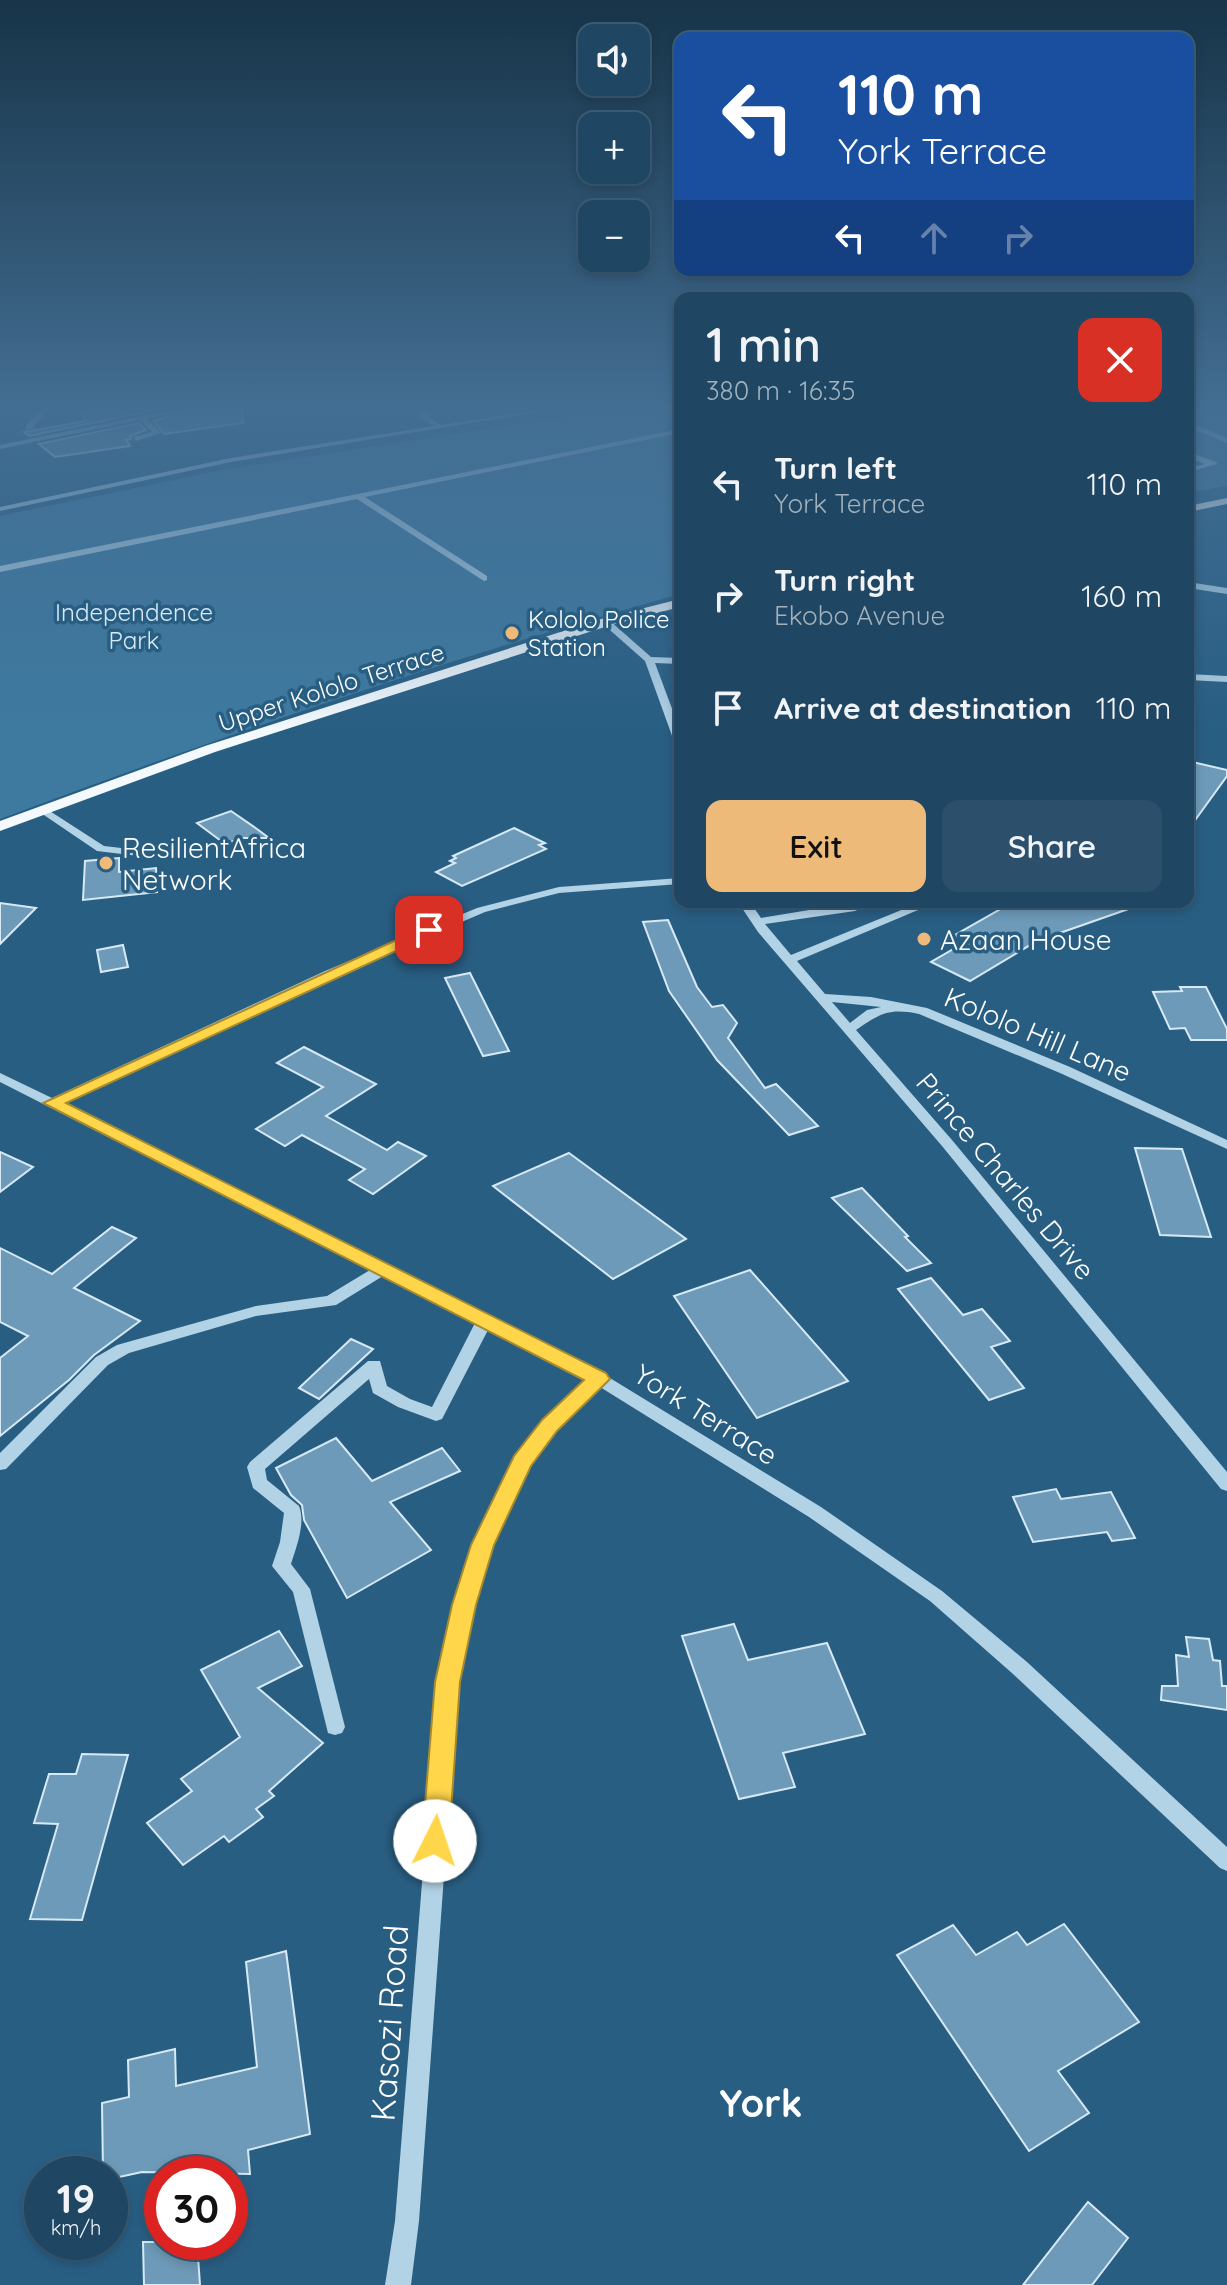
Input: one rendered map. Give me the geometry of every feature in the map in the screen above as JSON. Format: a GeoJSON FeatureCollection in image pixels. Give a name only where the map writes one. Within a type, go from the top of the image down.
{"type":"FeatureCollection","features":[{"type":"Feature","properties":{"kind":"main road","name":"Upper Kololo Terrace"},"geometry":{"type":"LineString","coordinates":[[0,826],[210,749],[606,622],[674,605]]}},
{"type":"Feature","properties":{"kind":"street"},"geometry":{"type":"LineString","coordinates":[[0,569],[266,516]]}},
{"type":"Feature","properties":{"kind":"street"},"geometry":{"type":"LineString","coordinates":[[388,516],[484,578]]}},
{"type":"Feature","properties":{"kind":"street"},"geometry":{"type":"LineString","coordinates":[[1194,586],[1227,591]]}},
{"type":"Feature","properties":{"kind":"street"},"geometry":{"type":"LineString","coordinates":[[606,622],[649,660],[674,728]]}},
{"type":"Feature","properties":{"kind":"street"},"geometry":{"type":"LineString","coordinates":[[649,660],[674,661]]}},
{"type":"Feature","properties":{"kind":"street"},"geometry":{"type":"LineString","coordinates":[[1194,677],[1227,679]]}},
{"type":"Feature","properties":{"kind":"street"},"geometry":{"type":"LineString","coordinates":[[42,809],[101,849],[164,856]]}},
{"type":"Feature","properties":{"kind":"street"},"geometry":{"type":"LineString","coordinates":[[52,1103],[329,974],[481,910],[559,890],[674,881]]}},
{"type":"Feature","properties":{"kind":"street","name":"Prince Charles Drive"},"geometry":{"type":"LineString","coordinates":[[748,908],[947,1143],[1227,1484]]}},
{"type":"Feature","properties":{"kind":"street"},"geometry":{"type":"LineString","coordinates":[[757,922],[848,908]]}},
{"type":"Feature","properties":{"kind":"street"},"geometry":{"type":"LineString","coordinates":[[789,960],[916,908]]}},
{"type":"Feature","properties":{"kind":"street","name":"Kololo Hill Lane"},"geometry":{"type":"LineString","coordinates":[[822,998],[907,1006],[1065,1070],[1227,1145]]}},
{"type":"Feature","properties":{"kind":"street"},"geometry":{"type":"LineString","coordinates":[[849,1029],[878,1010],[907,1006]]}},
{"type":"Feature","properties":{"kind":"street","name":"York Terrace"},"geometry":{"type":"LineString","coordinates":[[0,1077],[599,1379],[815,1512],[936,1596],[1020,1668],[1227,1861]]}},
{"type":"Feature","properties":{"kind":"street"},"geometry":{"type":"LineString","coordinates":[[0,1464],[102,1361],[123,1349],[256,1311],[331,1301],[383,1269]]}},
{"type":"Feature","properties":{"kind":"street"},"geometry":{"type":"LineString","coordinates":[[335,1727],[301,1589],[281,1566],[289,1542],[293,1511],[259,1483],[256,1467],[374,1365],[379,1389],[436,1415],[484,1321]]}},
{"type":"Feature","properties":{"kind":"street","name":"Kasozi Road"},"geometry":{"type":"LineString","coordinates":[[398,2285],[407,2221],[448,1682],[461,1621],[482,1545],[522,1462],[549,1425],[599,1379]]}},
{"type":"Feature","properties":{"kind":"green space","name":"Independence Park"},"geometry":{"type":"Polygon","coordinates":[[[0,516],[674,516],[674,596],[508,644],[338,699],[0,819],[0,516]]]}},
{"type":"Feature","properties":{"kind":"building"},"geometry":{"type":"Polygon","coordinates":[[[1194,762],[1227,770],[1227,776],[1194,822],[1194,762]]]}},
{"type":"Feature","properties":{"kind":"building"},"geometry":{"type":"Polygon","coordinates":[[[231,811],[269,838],[242,838],[225,844],[197,823],[231,811]]]}},
{"type":"Feature","properties":{"kind":"building"},"geometry":{"type":"Polygon","coordinates":[[[514,828],[545,843],[539,845],[546,849],[462,886],[436,872],[455,863],[450,861],[456,858],[453,856],[514,828]]]}},
{"type":"Feature","properties":{"kind":"building"},"geometry":{"type":"Polygon","coordinates":[[[119,858],[119,872],[156,868],[157,892],[83,900],[85,861],[119,858]]]}},
{"type":"Feature","properties":{"kind":"building"},"geometry":{"type":"Polygon","coordinates":[[[0,903],[36,908],[0,944],[0,903]]]}},
{"type":"Feature","properties":{"kind":"building"},"geometry":{"type":"Polygon","coordinates":[[[1002,908],[1131,908],[1037,941],[970,981],[931,962],[967,941],[955,935],[1002,908]]]}},
{"type":"Feature","properties":{"kind":"building"},"geometry":{"type":"Polygon","coordinates":[[[668,920],[697,987],[712,1007],[723,1005],[737,1023],[728,1038],[765,1088],[776,1084],[818,1126],[789,1135],[717,1060],[669,991],[643,922],[668,920]]]}},
{"type":"Feature","properties":{"kind":"building"},"geometry":{"type":"Polygon","coordinates":[[[123,945],[128,967],[101,972],[97,950],[123,945]]]}},
{"type":"Feature","properties":{"kind":"building"},"geometry":{"type":"Polygon","coordinates":[[[470,973],[509,1051],[483,1056],[445,978],[470,973]]]}},
{"type":"Feature","properties":{"kind":"building"},"geometry":{"type":"Polygon","coordinates":[[[1180,987],[1206,987],[1227,1029],[1227,1040],[1191,1040],[1185,1028],[1170,1029],[1153,992],[1182,991],[1180,987]]]}},
{"type":"Feature","properties":{"kind":"building"},"geometry":{"type":"Polygon","coordinates":[[[304,1047],[376,1084],[326,1116],[387,1150],[398,1142],[426,1156],[373,1194],[349,1180],[365,1169],[302,1135],[285,1146],[256,1129],[323,1087],[277,1063],[304,1047]]]}},
{"type":"Feature","properties":{"kind":"building"},"geometry":{"type":"Polygon","coordinates":[[[1135,1148],[1182,1149],[1211,1237],[1160,1235],[1135,1148]]]}},
{"type":"Feature","properties":{"kind":"building"},"geometry":{"type":"Polygon","coordinates":[[[0,1152],[33,1167],[0,1192],[0,1152]]]}},
{"type":"Feature","properties":{"kind":"building"},"geometry":{"type":"Polygon","coordinates":[[[569,1153],[686,1239],[613,1279],[493,1186],[569,1153]]]}},
{"type":"Feature","properties":{"kind":"building"},"geometry":{"type":"Polygon","coordinates":[[[862,1188],[931,1263],[907,1271],[832,1198],[862,1188]]]}},
{"type":"Feature","properties":{"kind":"building"},"geometry":{"type":"Polygon","coordinates":[[[112,1227],[136,1238],[74,1288],[140,1321],[94,1355],[69,1380],[0,1436],[0,1358],[28,1336],[0,1322],[0,1248],[52,1274],[112,1227]]]}},
{"type":"Feature","properties":{"kind":"building"},"geometry":{"type":"Polygon","coordinates":[[[750,1270],[848,1381],[757,1418],[674,1296],[750,1270]]]}},
{"type":"Feature","properties":{"kind":"building"},"geometry":{"type":"Polygon","coordinates":[[[931,1278],[963,1315],[982,1309],[1010,1341],[991,1347],[1024,1388],[989,1400],[898,1289],[931,1278]]]}},
{"type":"Feature","properties":{"kind":"building"},"geometry":{"type":"Polygon","coordinates":[[[351,1339],[373,1349],[319,1399],[299,1388],[351,1339]]]}},
{"type":"Feature","properties":{"kind":"building"},"geometry":{"type":"Polygon","coordinates":[[[336,1438],[372,1481],[442,1448],[460,1471],[390,1502],[431,1550],[347,1598],[304,1520],[302,1505],[291,1495],[276,1468],[336,1438]]]}},
{"type":"Feature","properties":{"kind":"building"},"geometry":{"type":"Polygon","coordinates":[[[1056,1489],[1061,1499],[1111,1492],[1135,1538],[1112,1541],[1107,1532],[1033,1542],[1013,1497],[1056,1489]]]}},
{"type":"Feature","properties":{"kind":"building"},"geometry":{"type":"Polygon","coordinates":[[[734,1624],[748,1660],[827,1643],[865,1734],[783,1753],[795,1787],[739,1799],[682,1636],[734,1624]]]}},
{"type":"Feature","properties":{"kind":"building"},"geometry":{"type":"Polygon","coordinates":[[[279,1631],[302,1666],[258,1688],[323,1743],[269,1791],[274,1796],[256,1809],[263,1817],[229,1842],[224,1836],[183,1865],[147,1823],[192,1791],[181,1779],[240,1737],[201,1670],[279,1631]]]}},
{"type":"Feature","properties":{"kind":"building"},"geometry":{"type":"Polygon","coordinates":[[[1186,1637],[1209,1639],[1213,1660],[1220,1661],[1222,1686],[1227,1686],[1227,1710],[1161,1700],[1162,1686],[1178,1686],[1176,1655],[1189,1657],[1186,1637]]]}},
{"type":"Feature","properties":{"kind":"building"},"geometry":{"type":"Polygon","coordinates":[[[82,1754],[128,1755],[82,1920],[30,1919],[58,1824],[34,1823],[49,1774],[76,1774],[82,1754]]]}},
{"type":"Feature","properties":{"kind":"building"},"geometry":{"type":"Polygon","coordinates":[[[1064,1924],[1139,2022],[1058,2071],[1089,2113],[1029,2151],[897,1955],[953,1925],[976,1955],[1017,1932],[1027,1945],[1064,1924]]]}},
{"type":"Feature","properties":{"kind":"building"},"geometry":{"type":"Polygon","coordinates":[[[286,1951],[310,2134],[248,2150],[250,2174],[248,2156],[144,2156],[144,2172],[128,2175],[128,2156],[103,2156],[102,2103],[129,2097],[128,2060],[175,2049],[176,2086],[257,2067],[246,1962],[286,1951]]]}},
{"type":"Feature","properties":{"kind":"building"},"geometry":{"type":"Polygon","coordinates":[[[1088,2202],[1128,2238],[1092,2285],[1023,2285],[1088,2202]]]}},
{"type":"Feature","properties":{"kind":"building"},"geometry":{"type":"Polygon","coordinates":[[[143,2242],[144,2260],[198,2260],[200,2285],[144,2285],[143,2242]]]}},
{"type":"Feature","properties":{"kind":"place","name":"Kololo Police Station"},"geometry":{"type":"Point","coordinates":[512,633]}},
{"type":"Feature","properties":{"kind":"place","name":"ResilientAfrica Network"},"geometry":{"type":"Point","coordinates":[106,863]}},
{"type":"Feature","properties":{"kind":"place","name":"Azaan House"},"geometry":{"type":"Point","coordinates":[924,939]}},
{"type":"Feature","properties":{"kind":"district","name":"York"},"geometry":{"type":"Point","coordinates":[761,2103]}},
{"type":"Feature","properties":{"kind":"route"},"geometry":{"type":"LineString","coordinates":[[429,930],[52,1103],[599,1379],[549,1425],[522,1462],[482,1545],[464,1605],[448,1682],[435,1841]]}}]}
